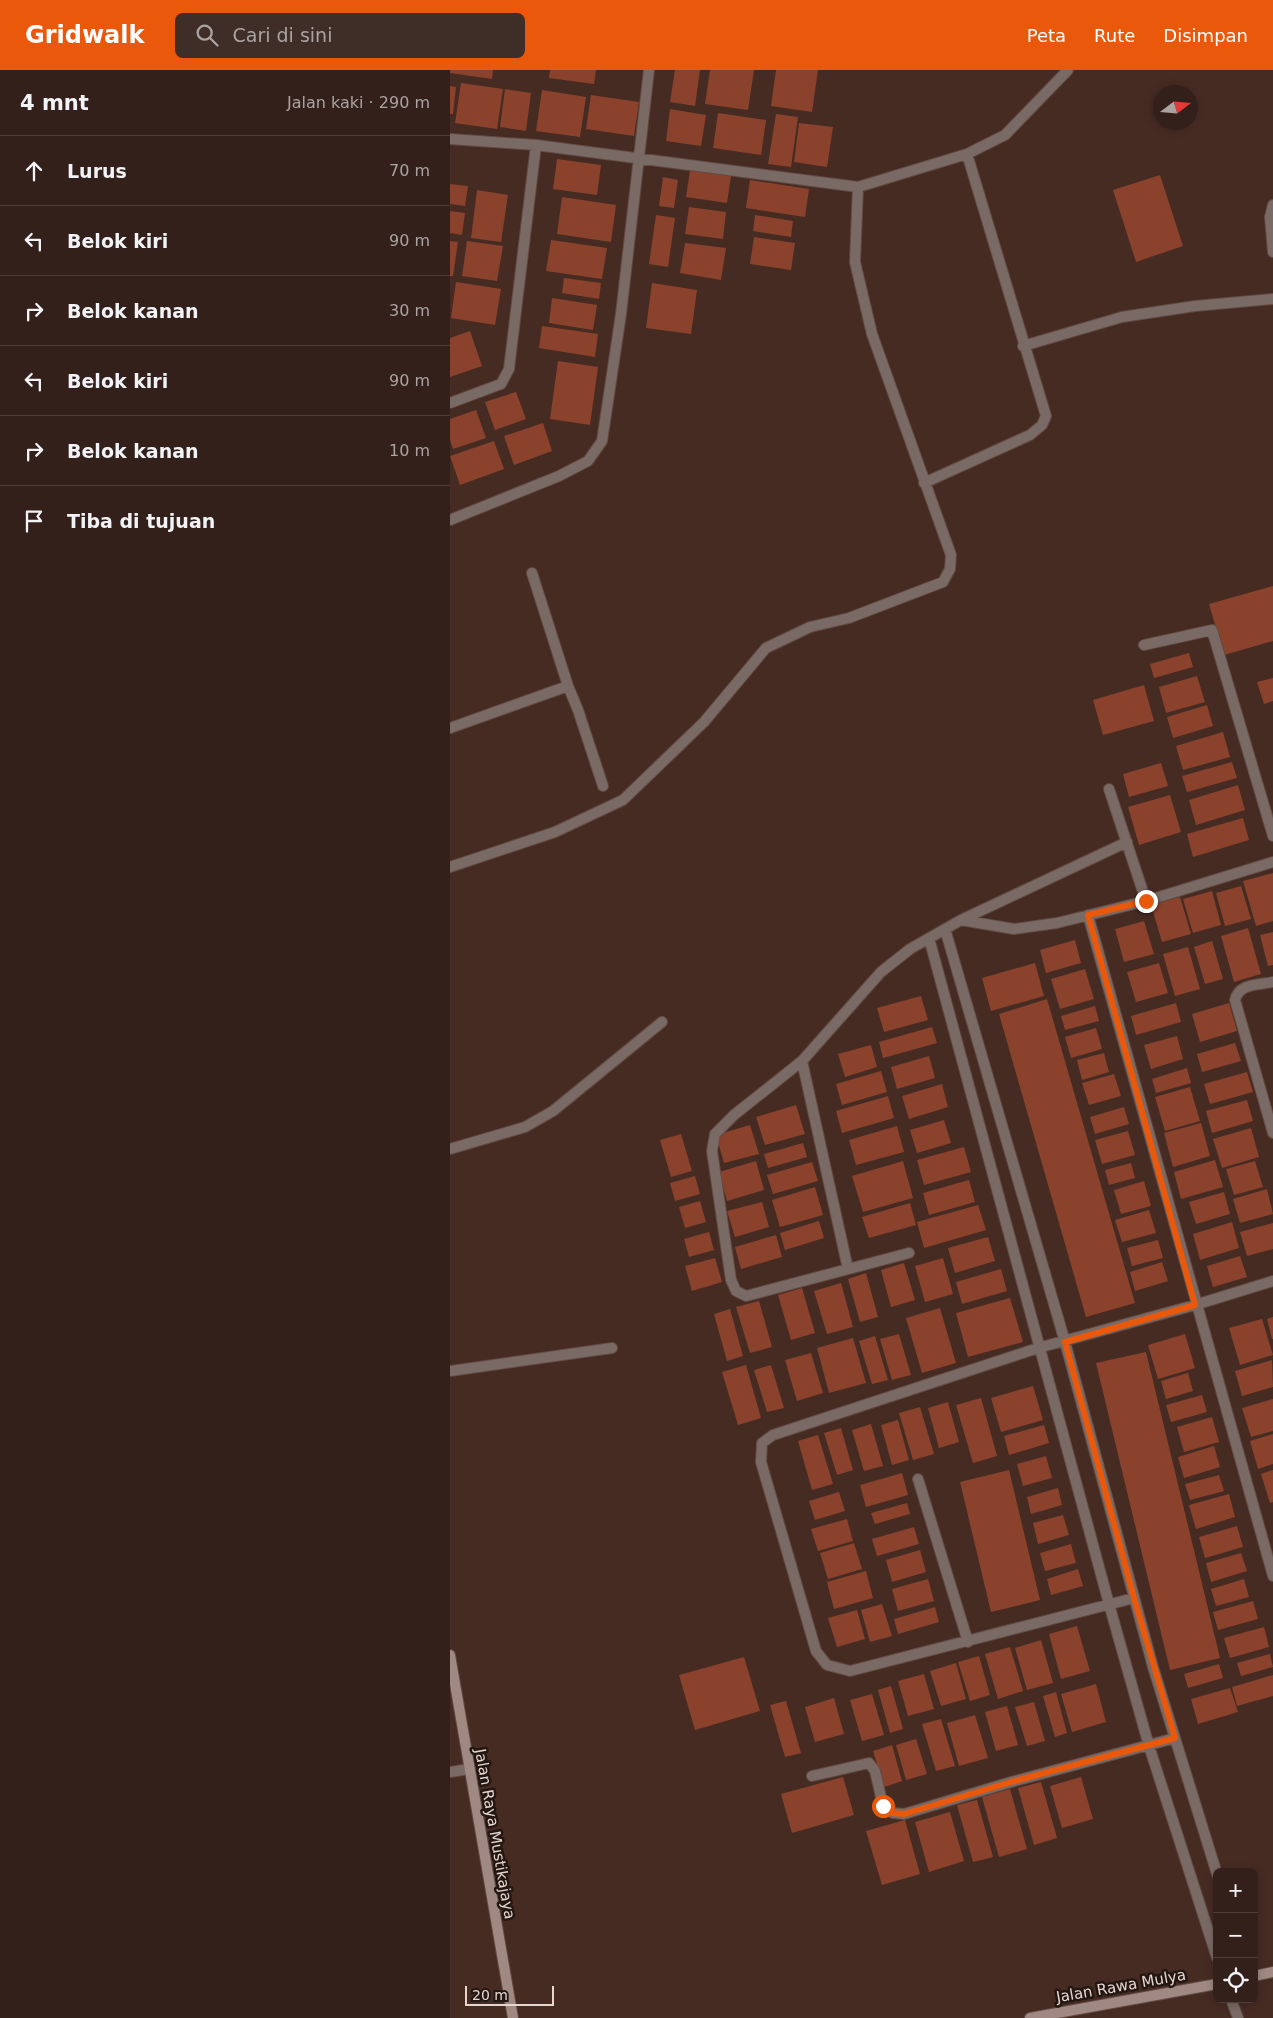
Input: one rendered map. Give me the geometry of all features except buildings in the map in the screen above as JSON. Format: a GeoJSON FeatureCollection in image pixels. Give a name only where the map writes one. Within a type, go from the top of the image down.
{"type":"FeatureCollection","features":[{"type":"Feature","properties":{"kind":"main road","name":"Jalan Raya Mustikajaya"},"geometry":{"type":"LineString","coordinates":[[450,1654],[513,2018]]}},
{"type":"Feature","properties":{"kind":"main road"},"geometry":{"type":"LineString","coordinates":[[1258,1975],[1273,1972]]}},
{"type":"Feature","properties":{"kind":"main road","name":"Jalan Rawa Mulya"},"geometry":{"type":"LineString","coordinates":[[1030,2018],[1213,1985]]}},
{"type":"Feature","properties":{"kind":"street"},"geometry":{"type":"LineString","coordinates":[[450,520],[559,476],[588,461],[602,441],[621,314],[637,159],[649,70]]}},
{"type":"Feature","properties":{"kind":"street"},"geometry":{"type":"LineString","coordinates":[[450,139],[536,146],[858,187],[967,154],[1005,135],[1068,70]]}},
{"type":"Feature","properties":{"kind":"street"},"geometry":{"type":"LineString","coordinates":[[450,402],[502,384],[509,369],[536,146]]}},
{"type":"Feature","properties":{"kind":"street"},"geometry":{"type":"LineString","coordinates":[[924,483],[1030,435],[1042,425],[1046,416],[1023,346],[967,154]]}},
{"type":"Feature","properties":{"kind":"street"},"geometry":{"type":"LineString","coordinates":[[450,867],[555,832],[623,800],[704,722],[766,648],[810,627],[849,618],[943,582],[950,569],[950,555],[872,334],[855,262],[858,187]]}},
{"type":"Feature","properties":{"kind":"street"},"geometry":{"type":"LineString","coordinates":[[1273,205],[1270,217],[1273,252]]}},
{"type":"Feature","properties":{"kind":"street"},"geometry":{"type":"LineString","coordinates":[[1023,346],[1122,317],[1195,306],[1273,299]]}},
{"type":"Feature","properties":{"kind":"street"},"geometry":{"type":"LineString","coordinates":[[532,573],[568,686],[604,786]]}},
{"type":"Feature","properties":{"kind":"street"},"geometry":{"type":"LineString","coordinates":[[1144,645],[1212,630],[1273,836]]}},
{"type":"Feature","properties":{"kind":"street"},"geometry":{"type":"LineString","coordinates":[[450,728],[568,686]]}},
{"type":"Feature","properties":{"kind":"street"},"geometry":{"type":"LineString","coordinates":[[1108,789],[1146,901]]}},
{"type":"Feature","properties":{"kind":"street"},"geometry":{"type":"LineString","coordinates":[[909,1253],[746,1296],[736,1290],[731,1280],[712,1151],[715,1134],[734,1115],[802,1061],[881,972],[910,949],[961,920],[1127,842]]}},
{"type":"Feature","properties":{"kind":"street"},"geometry":{"type":"LineString","coordinates":[[961,920],[987,926],[1014,929],[1088,915],[1146,901],[1273,862]]}},
{"type":"Feature","properties":{"kind":"street"},"geometry":{"type":"LineString","coordinates":[[1088,915],[1195,1305],[1273,1576]]}},
{"type":"Feature","properties":{"kind":"street"},"geometry":{"type":"LineString","coordinates":[[945,929],[1065,1342],[1134,1598],[1215,1868]]}},
{"type":"Feature","properties":{"kind":"street"},"geometry":{"type":"LineString","coordinates":[[929,938],[1038,1348],[1149,1746],[1213,1946]]}},
{"type":"Feature","properties":{"kind":"street"},"geometry":{"type":"LineString","coordinates":[[1273,982],[1241,989],[1237,993],[1235,1000],[1273,1133]]}},
{"type":"Feature","properties":{"kind":"street"},"geometry":{"type":"LineString","coordinates":[[450,1149],[525,1127],[553,1111],[662,1022]]}},
{"type":"Feature","properties":{"kind":"street"},"geometry":{"type":"LineString","coordinates":[[802,1061],[848,1269]]}},
{"type":"Feature","properties":{"kind":"street"},"geometry":{"type":"LineString","coordinates":[[1134,1598],[850,1671],[827,1665],[816,1651],[803,1613],[762,1462],[762,1444],[773,1435],[1038,1348],[1195,1305],[1273,1281]]}},
{"type":"Feature","properties":{"kind":"street"},"geometry":{"type":"LineString","coordinates":[[450,1371],[612,1348]]}},
{"type":"Feature","properties":{"kind":"street"},"geometry":{"type":"LineString","coordinates":[[918,1479],[968,1642]]}},
{"type":"Feature","properties":{"kind":"street"},"geometry":{"type":"LineString","coordinates":[[812,1776],[869,1763],[875,1771],[883,1806],[893,1813],[904,1814],[1011,1782],[1175,1738]]}},
{"type":"Feature","properties":{"kind":"street"},"geometry":{"type":"LineString","coordinates":[[450,1772],[469,1769]]}},
{"type":"Feature","properties":{"kind":"street"},"geometry":{"type":"LineString","coordinates":[[1232,2003],[1238,2018]]}},
{"type":"Feature","properties":{"kind":"route"},"geometry":{"type":"LineString","coordinates":[[883,1806],[893,1813],[904,1814],[1011,1782],[1175,1738],[1153,1667],[1065,1342],[1195,1305],[1088,915],[1146,901]]}}]}
